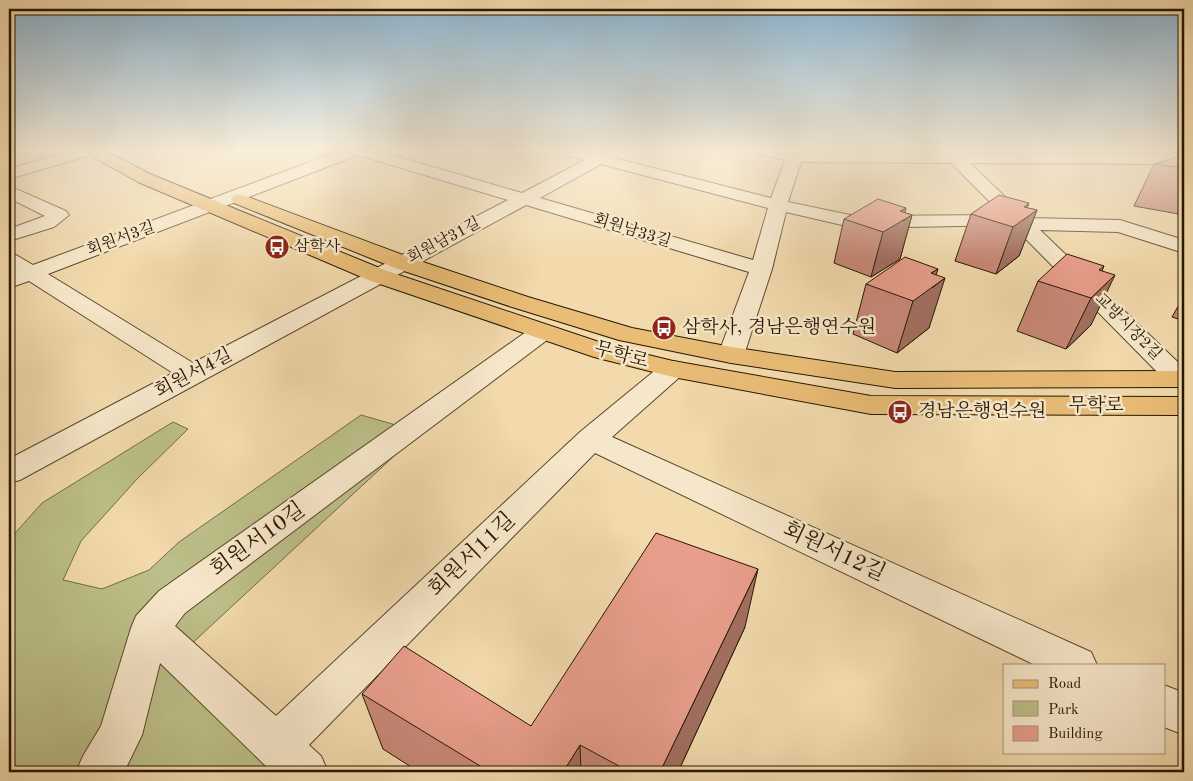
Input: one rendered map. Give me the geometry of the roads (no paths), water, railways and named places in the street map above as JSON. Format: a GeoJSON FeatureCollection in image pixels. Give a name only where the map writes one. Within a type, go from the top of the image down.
{"type":"FeatureCollection","features":[{"type":"Feature","properties":{"kind":"main road","name":"무학로"},"geometry":{"type":"LineString","coordinates":[[164,186],[379,276],[603,352],[672,369],[871,405],[1184,406]]}},
{"type":"Feature","properties":{"kind":"main road","name":"무학로"},"geometry":{"type":"LineString","coordinates":[[205,186],[403,263],[628,335],[731,355],[895,380],[1182,379]]}},
{"type":"Feature","properties":{"kind":"street","name":"회원서3길"},"geometry":{"type":"LineString","coordinates":[[9,281],[262,186]]}},
{"type":"Feature","properties":{"kind":"street","name":"회원남33길"},"geometry":{"type":"LineString","coordinates":[[481,186],[761,269]]}},
{"type":"Feature","properties":{"kind":"street","name":"회원남31길"},"geometry":{"type":"LineString","coordinates":[[379,276],[547,186]]}},
{"type":"Feature","properties":{"kind":"street"},"geometry":{"type":"LineString","coordinates":[[716,186],[778,205],[856,222],[1021,222],[1120,226],[1184,247]]}},
{"type":"Feature","properties":{"kind":"street"},"geometry":{"type":"LineString","coordinates":[[731,355],[761,269],[785,186]]}},
{"type":"Feature","properties":{"kind":"street","name":"교방시장2길"},"geometry":{"type":"LineString","coordinates":[[984,186],[1182,379]]}},
{"type":"Feature","properties":{"kind":"street"},"geometry":{"type":"LineString","coordinates":[[9,191],[59,215],[47,223],[9,235]]}},
{"type":"Feature","properties":{"kind":"street"},"geometry":{"type":"LineString","coordinates":[[9,259],[193,374]]}},
{"type":"Feature","properties":{"kind":"street","name":"회원서4길"},"geometry":{"type":"LineString","coordinates":[[9,472],[379,276]]}},
{"type":"Feature","properties":{"kind":"street","name":"회원서10길"},"geometry":{"type":"LineString","coordinates":[[150,628],[172,602],[542,332]]}},
{"type":"Feature","properties":{"kind":"street","name":"회원서11길"},"geometry":{"type":"LineString","coordinates":[[290,759],[591,440],[672,369]]}},
{"type":"Feature","properties":{"kind":"street","name":"회원서12길"},"geometry":{"type":"LineString","coordinates":[[591,440],[1075,664]]}},
{"type":"Feature","properties":{"kind":"street"},"geometry":{"type":"LineString","coordinates":[[99,772],[120,735],[150,628],[290,759]]}},
{"type":"Feature","properties":{"kind":"street"},"geometry":{"type":"LineString","coordinates":[[1166,706],[1184,714]]}},
{"type":"Feature","properties":{"kind":"place","name":"삼학사"},"geometry":{"type":"Point","coordinates":[277,247]}},
{"type":"Feature","properties":{"kind":"place","name":"삼학사, 경남은행연수원"},"geometry":{"type":"Point","coordinates":[664,328]}},
{"type":"Feature","properties":{"kind":"place","name":"경남은행연수원"},"geometry":{"type":"Point","coordinates":[900,412]}}]}
